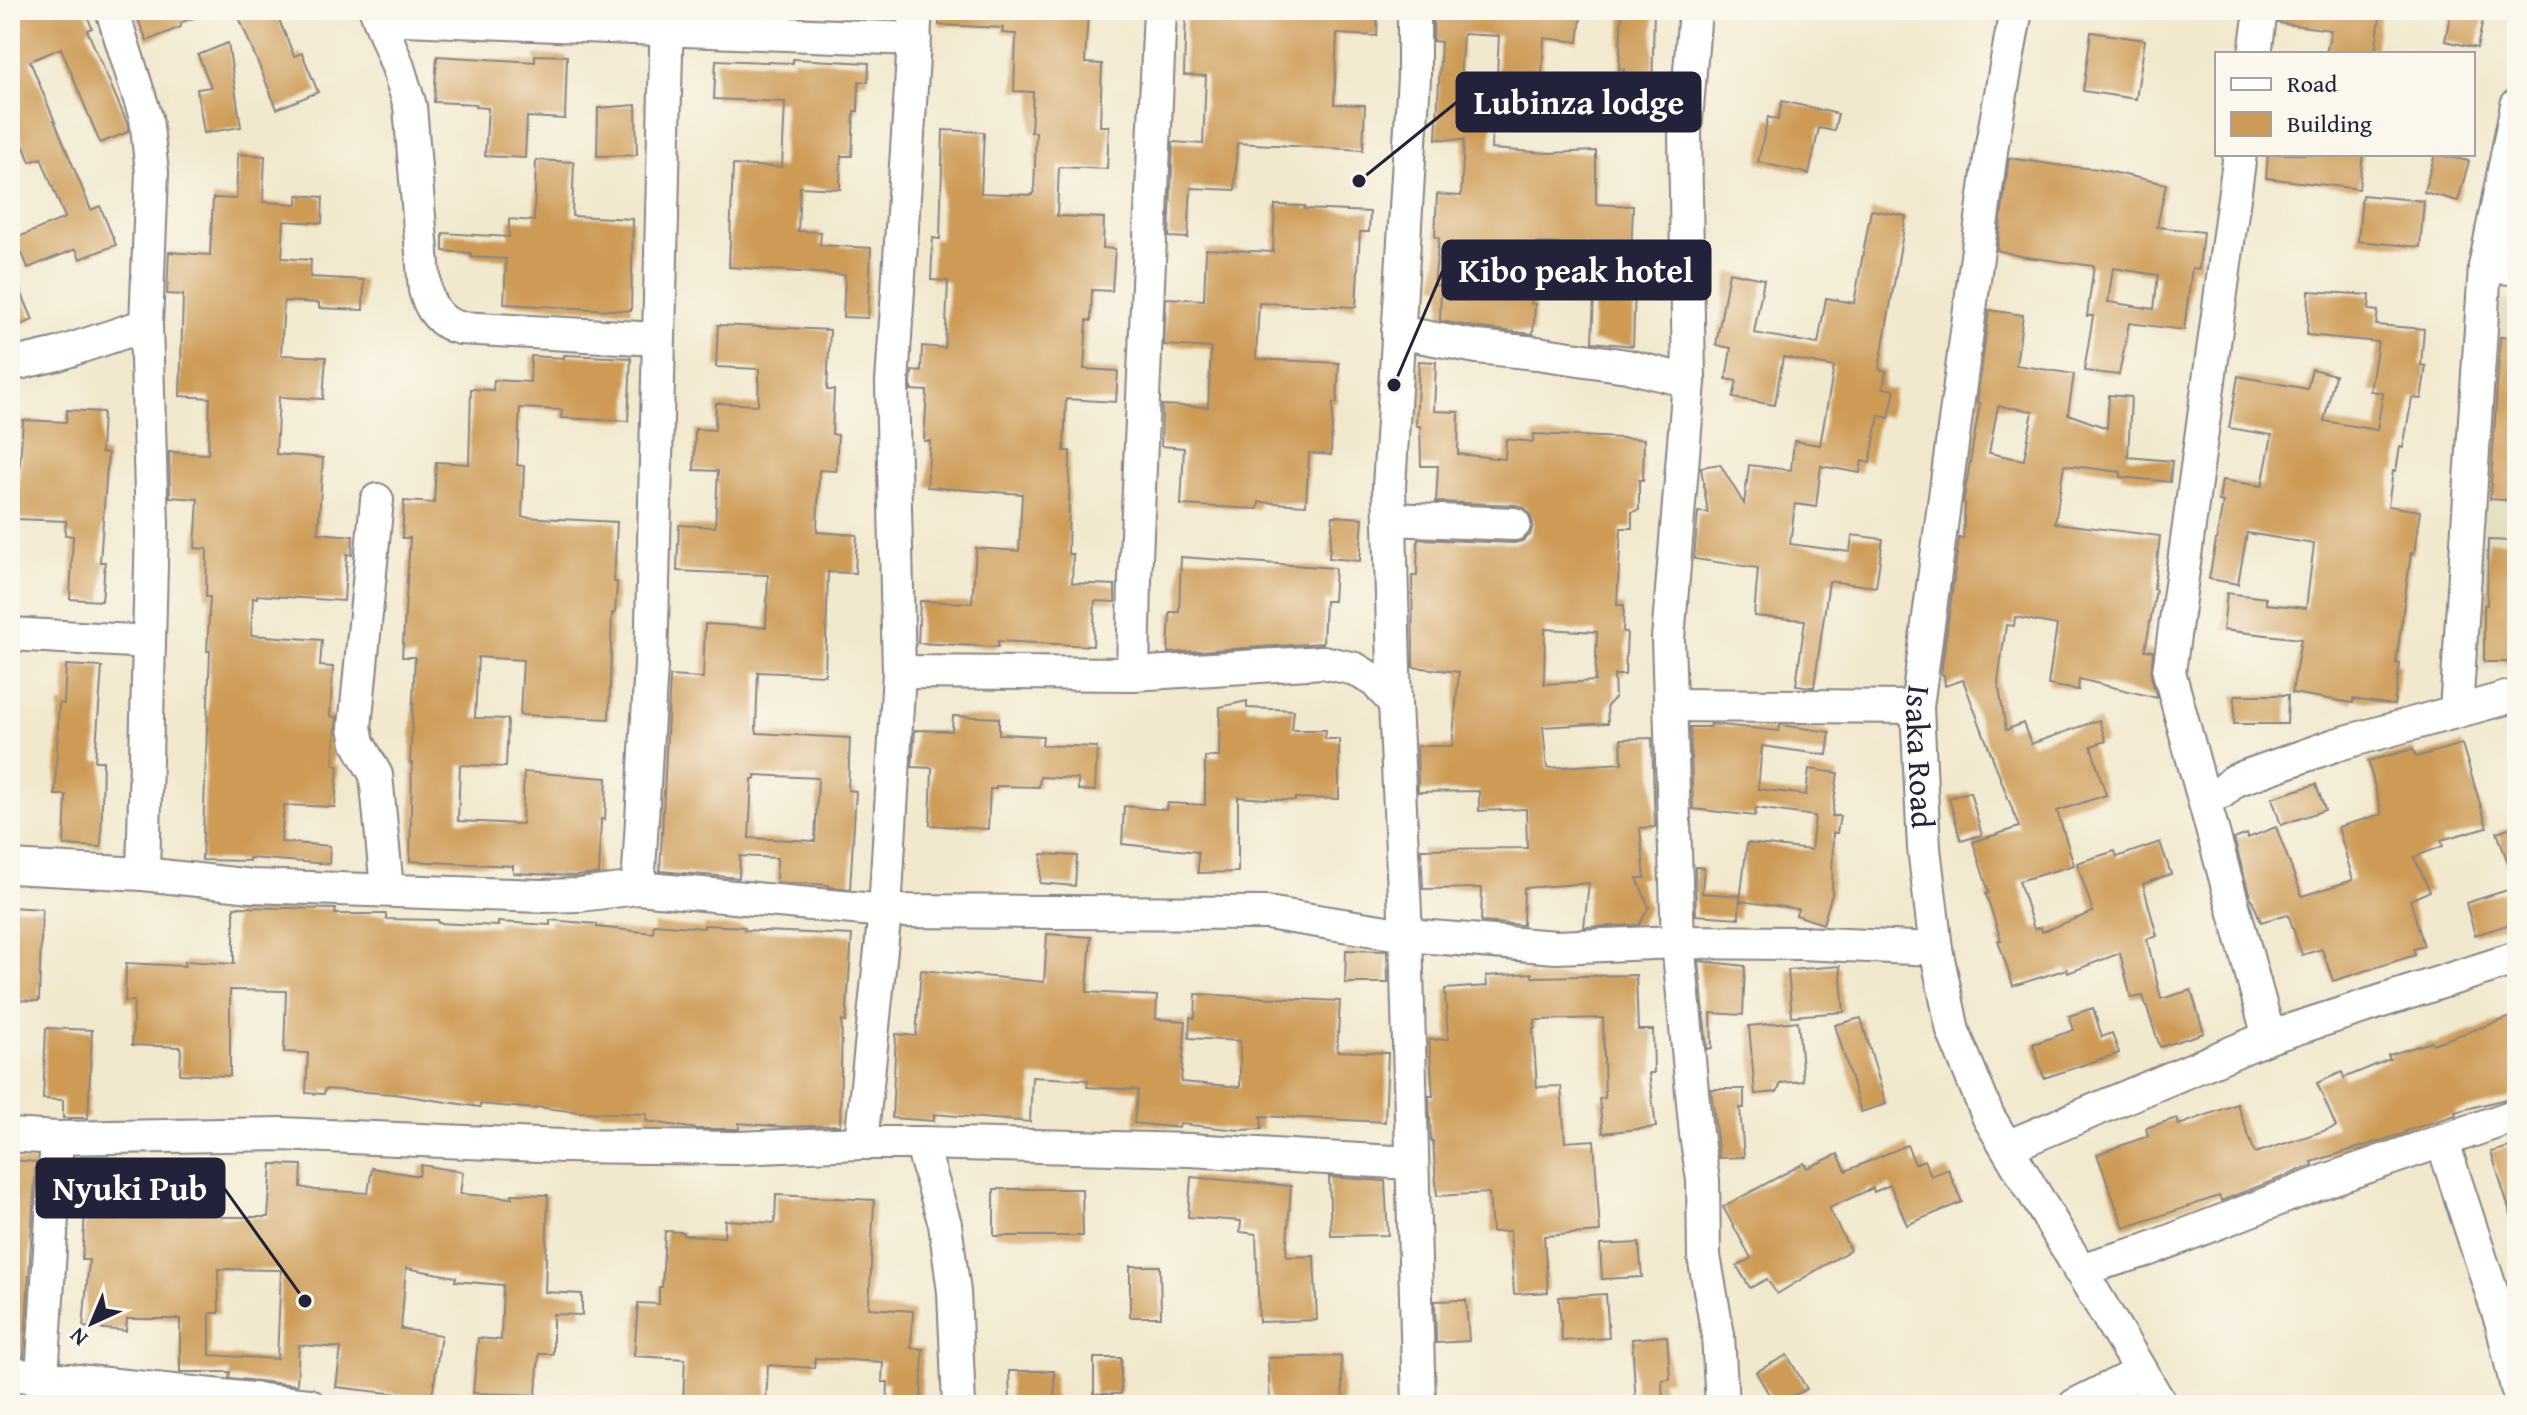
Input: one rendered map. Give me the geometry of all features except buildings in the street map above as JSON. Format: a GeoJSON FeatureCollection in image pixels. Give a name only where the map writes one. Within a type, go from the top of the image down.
{"type":"FeatureCollection","features":[{"type":"Feature","properties":{"kind":"street"},"geometry":{"type":"LineString","coordinates":[[112,10],[146,118],[152,172],[146,325],[152,526],[143,874]]}},
{"type":"Feature","properties":{"kind":"street"},"geometry":{"type":"LineString","coordinates":[[1133,674],[1160,10]]}},
{"type":"Feature","properties":{"kind":"street"},"geometry":{"type":"LineString","coordinates":[[1414,10],[1414,77],[1389,487],[1419,1405]]}},
{"type":"Feature","properties":{"kind":"street"},"geometry":{"type":"LineString","coordinates":[[1695,10],[1685,132],[1689,381],[1668,639],[1678,942],[1703,1180],[1704,1256],[1718,1335],[1722,1405]]}},
{"type":"Feature","properties":{"kind":"street","name":"Isaka Road"},"geometry":{"type":"LineString","coordinates":[[2016,10],[1992,144],[1917,707],[1924,848],[1936,949],[1953,1031],[1988,1116],[2161,1405]]}},
{"type":"Feature","properties":{"kind":"street"},"geometry":{"type":"LineString","coordinates":[[2255,52],[2261,10]]}},
{"type":"Feature","properties":{"kind":"street"},"geometry":{"type":"LineString","coordinates":[[658,339],[460,328],[447,324],[438,316],[425,290],[410,106],[377,14],[916,24],[892,383],[899,672],[885,911],[861,1143]]}},
{"type":"Feature","properties":{"kind":"street"},"geometry":{"type":"LineString","coordinates":[[638,888],[651,665],[667,20]]}},
{"type":"Feature","properties":{"kind":"street"},"geometry":{"type":"LineString","coordinates":[[2456,711],[2485,267],[2517,105]]}},
{"type":"Feature","properties":{"kind":"street"},"geometry":{"type":"LineString","coordinates":[[2240,156],[2169,672],[2269,1037]]}},
{"type":"Feature","properties":{"kind":"street"},"geometry":{"type":"LineString","coordinates":[[2485,267],[2517,268]]}},
{"type":"Feature","properties":{"kind":"street"},"geometry":{"type":"LineString","coordinates":[[10,365],[58,354],[146,325]]}},
{"type":"Feature","properties":{"kind":"street"},"geometry":{"type":"LineString","coordinates":[[1398,332],[1477,347],[1627,366],[1689,381]]}},
{"type":"Feature","properties":{"kind":"street"},"geometry":{"type":"LineString","coordinates":[[377,500],[355,727],[358,743],[376,775],[387,889]]}},
{"type":"Feature","properties":{"kind":"street"},"geometry":{"type":"LineString","coordinates":[[1390,519],[1514,524]]}},
{"type":"Feature","properties":{"kind":"street"},"geometry":{"type":"LineString","coordinates":[[10,634],[149,642]]}},
{"type":"Feature","properties":{"kind":"street"},"geometry":{"type":"LineString","coordinates":[[899,672],[1133,674],[1323,662],[1355,669],[1375,681],[1395,703]]}},
{"type":"Feature","properties":{"kind":"street"},"geometry":{"type":"LineString","coordinates":[[2204,799],[2222,792],[2234,781],[2335,745],[2517,695]]}},
{"type":"Feature","properties":{"kind":"street"},"geometry":{"type":"LineString","coordinates":[[1671,705],[1917,707]]}},
{"type":"Feature","properties":{"kind":"street"},"geometry":{"type":"LineString","coordinates":[[10,867],[143,874],[252,886],[541,896],[638,888],[885,911],[1267,913],[1406,935],[1556,947],[1678,942],[1936,949]]}},
{"type":"Feature","properties":{"kind":"street"},"geometry":{"type":"LineString","coordinates":[[2007,1147],[2269,1037],[2517,958]]}},
{"type":"Feature","properties":{"kind":"street"},"geometry":{"type":"LineString","coordinates":[[2079,1270],[2147,1250],[2328,1180],[2517,1115]]}},
{"type":"Feature","properties":{"kind":"street"},"geometry":{"type":"LineString","coordinates":[[10,1135],[57,1138],[281,1134],[562,1146],[721,1148],[921,1143],[1190,1150],[1411,1163]]}},
{"type":"Feature","properties":{"kind":"street"},"geometry":{"type":"LineString","coordinates":[[42,1377],[57,1138]]}},
{"type":"Feature","properties":{"kind":"street"},"geometry":{"type":"LineString","coordinates":[[2442,1140],[2502,1324],[2517,1388]]}},
{"type":"Feature","properties":{"kind":"street"},"geometry":{"type":"LineString","coordinates":[[921,1143],[945,1224],[954,1292],[959,1405]]}},
{"type":"Feature","properties":{"kind":"street"},"geometry":{"type":"LineString","coordinates":[[2075,1405],[2141,1372]]}},
{"type":"Feature","properties":{"kind":"street"},"geometry":{"type":"LineString","coordinates":[[10,1374],[309,1405]]}},
{"type":"Feature","properties":{"kind":"shaded area"},"geometry":{"type":"Polygon","coordinates":[[[2495,299],[2517,299],[2517,666],[2475,672],[2495,299]]]}},
{"type":"Feature","properties":{"kind":"place","name":"Lubinza lodge"},"geometry":{"type":"Point","coordinates":[1359,181]}},
{"type":"Feature","properties":{"kind":"place","name":"Kibo peak hotel"},"geometry":{"type":"Point","coordinates":[1394,385]}},
{"type":"Feature","properties":{"kind":"place","name":"Nyuki Pub"},"geometry":{"type":"Point","coordinates":[305,1301]}}]}
